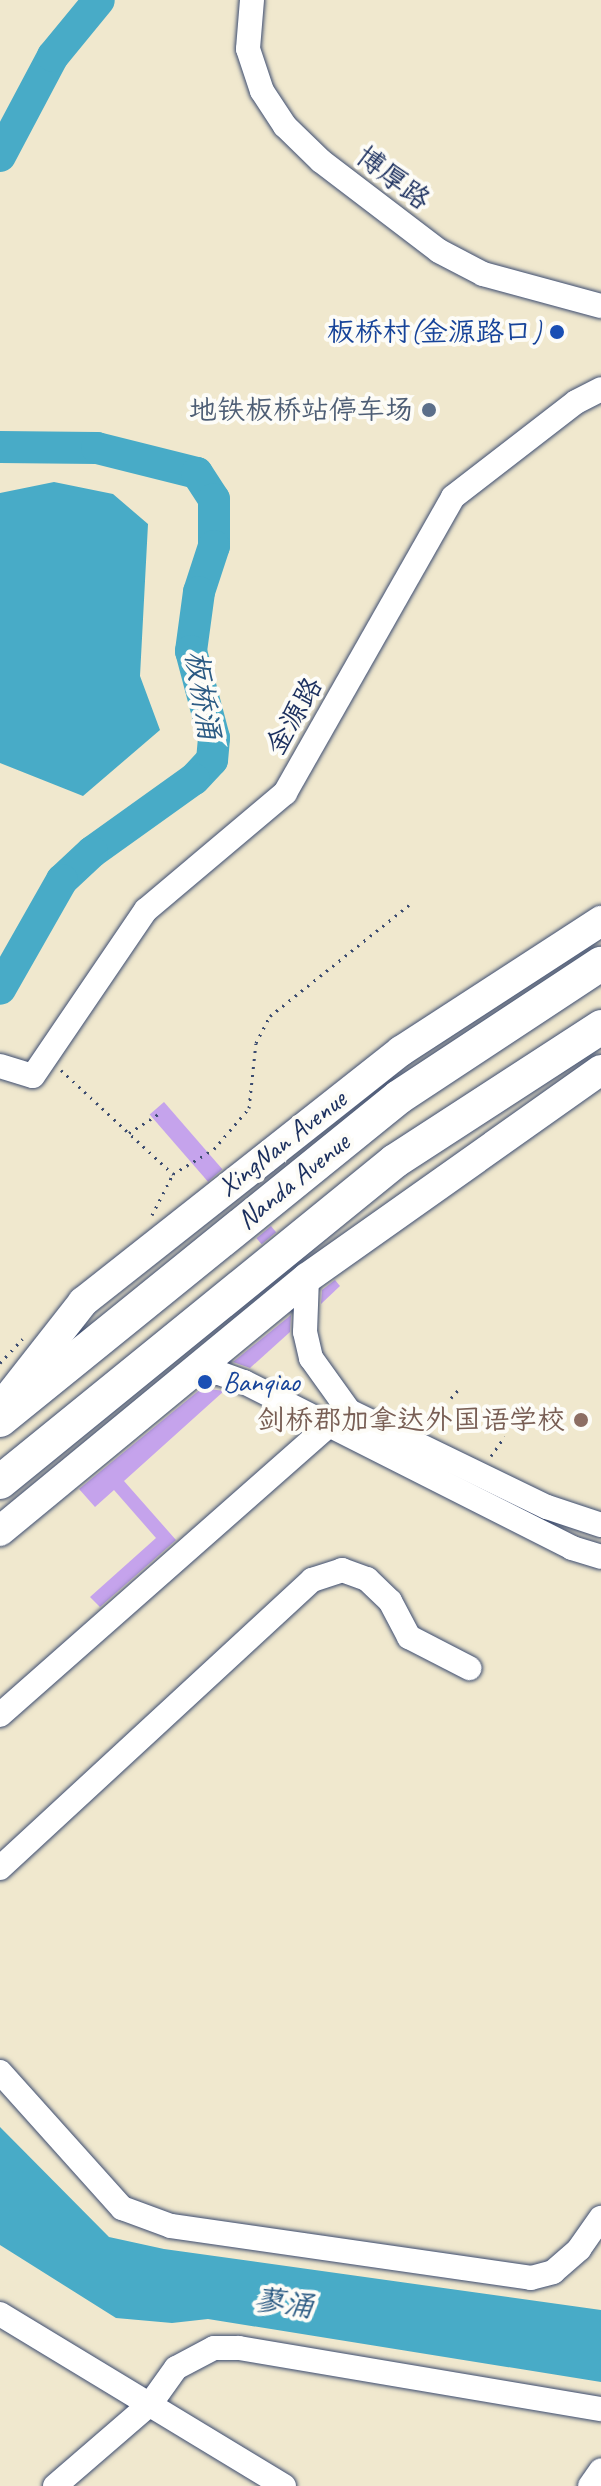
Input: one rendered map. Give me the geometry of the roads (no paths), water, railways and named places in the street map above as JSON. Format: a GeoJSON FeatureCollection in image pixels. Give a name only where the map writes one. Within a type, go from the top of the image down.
{"type":"FeatureCollection","features":[{"type":"Feature","properties":{"kind":"highway","name":"Nanda Avenue"},"geometry":{"type":"LineString","coordinates":[[0,1420],[399,1097],[601,964]]}},
{"type":"Feature","properties":{"kind":"highway","name":"Nanda Avenue"},"geometry":{"type":"LineString","coordinates":[[2,1480],[395,1161],[601,1027]]}},
{"type":"Feature","properties":{"kind":"main road","name":"XingNan Avenue"},"geometry":{"type":"LineString","coordinates":[[0,1408],[83,1302],[401,1051],[601,921]]}},
{"type":"Feature","properties":{"kind":"main road"},"geometry":{"type":"LineString","coordinates":[[0,1531],[307,1278],[601,1070]]}},
{"type":"Feature","properties":{"kind":"street","name":"博厚路"},"geometry":{"type":"LineString","coordinates":[[252,0],[248,49],[262,91],[285,126],[321,161],[439,251],[483,274],[601,306]]}},
{"type":"Feature","properties":{"kind":"street","name":"金源路"},"geometry":{"type":"LineString","coordinates":[[0,1066],[40,1066],[146,910],[285,793],[453,497],[601,389]]}},
{"type":"Feature","properties":{"kind":"street"},"geometry":{"type":"LineString","coordinates":[[307,1278],[305,1332],[322,1380],[349,1411],[547,1507],[601,1525]]}},
{"type":"Feature","properties":{"kind":"street"},"geometry":{"type":"LineString","coordinates":[[190,1373],[219,1373],[244,1382],[572,1548],[601,1557]]}},
{"type":"Feature","properties":{"kind":"street"},"geometry":{"type":"LineString","coordinates":[[0,1715],[329,1425]]}},
{"type":"Feature","properties":{"kind":"street"},"geometry":{"type":"LineString","coordinates":[[450,1485],[470,1468]]}},
{"type":"Feature","properties":{"kind":"street"},"geometry":{"type":"LineString","coordinates":[[0,1868],[312,1580],[342,1570],[367,1579],[390,1601],[409,1637],[469,1668]]}},
{"type":"Feature","properties":{"kind":"street"},"geometry":{"type":"LineString","coordinates":[[0,2072],[122,2208],[171,2226],[531,2278],[553,2272],[579,2249],[601,2218]]}},
{"type":"Feature","properties":{"kind":"street"},"geometry":{"type":"LineString","coordinates":[[0,2314],[284,2486]]}},
{"type":"Feature","properties":{"kind":"street"},"geometry":{"type":"LineString","coordinates":[[55,2486],[151,2403],[176,2368],[194,2355],[239,2348],[601,2409]]}},
{"type":"Feature","properties":{"kind":"street"},"geometry":{"type":"LineString","coordinates":[[591,2486],[601,2470]]}},
{"type":"Feature","properties":{"kind":"water"},"geometry":{"type":"Polygon","coordinates":[[[54,482],[113,494],[148,524],[140,676],[160,730],[83,796],[0,763],[0,493],[54,482]]]}},
{"type":"Feature","properties":{"kind":"water","name":"蓼涌"},"geometry":{"type":"Polygon","coordinates":[[[0,2127],[109,2237],[164,2249],[601,2310],[601,2382],[208,2319],[172,2323],[116,2318],[0,2245],[0,2127]]]}},
{"type":"Feature","properties":{"kind":"waterway","name":"板桥涌"},"geometry":{"type":"LineString","coordinates":[[0,156],[53,56],[99,0]]}},
{"type":"Feature","properties":{"kind":"waterway","name":"板桥涌"},"geometry":{"type":"LineString","coordinates":[[0,447],[97,448],[197,473],[214,499],[214,546],[199,592],[191,651],[214,738],[212,760],[194,779],[92,852],[62,880],[0,989]]}},
{"type":"Feature","properties":{"kind":"place","name":"板桥村(金源路口)"},"geometry":{"type":"Point","coordinates":[557,332]}},
{"type":"Feature","properties":{"kind":"place","name":"地铁板桥站停车场"},"geometry":{"type":"Point","coordinates":[429,410]}},
{"type":"Feature","properties":{"kind":"place","name":"Banqiao"},"geometry":{"type":"Point","coordinates":[205,1382]}},
{"type":"Feature","properties":{"kind":"place","name":"剑桥郡加拿达外国语学校"},"geometry":{"type":"Point","coordinates":[581,1420]}}]}
